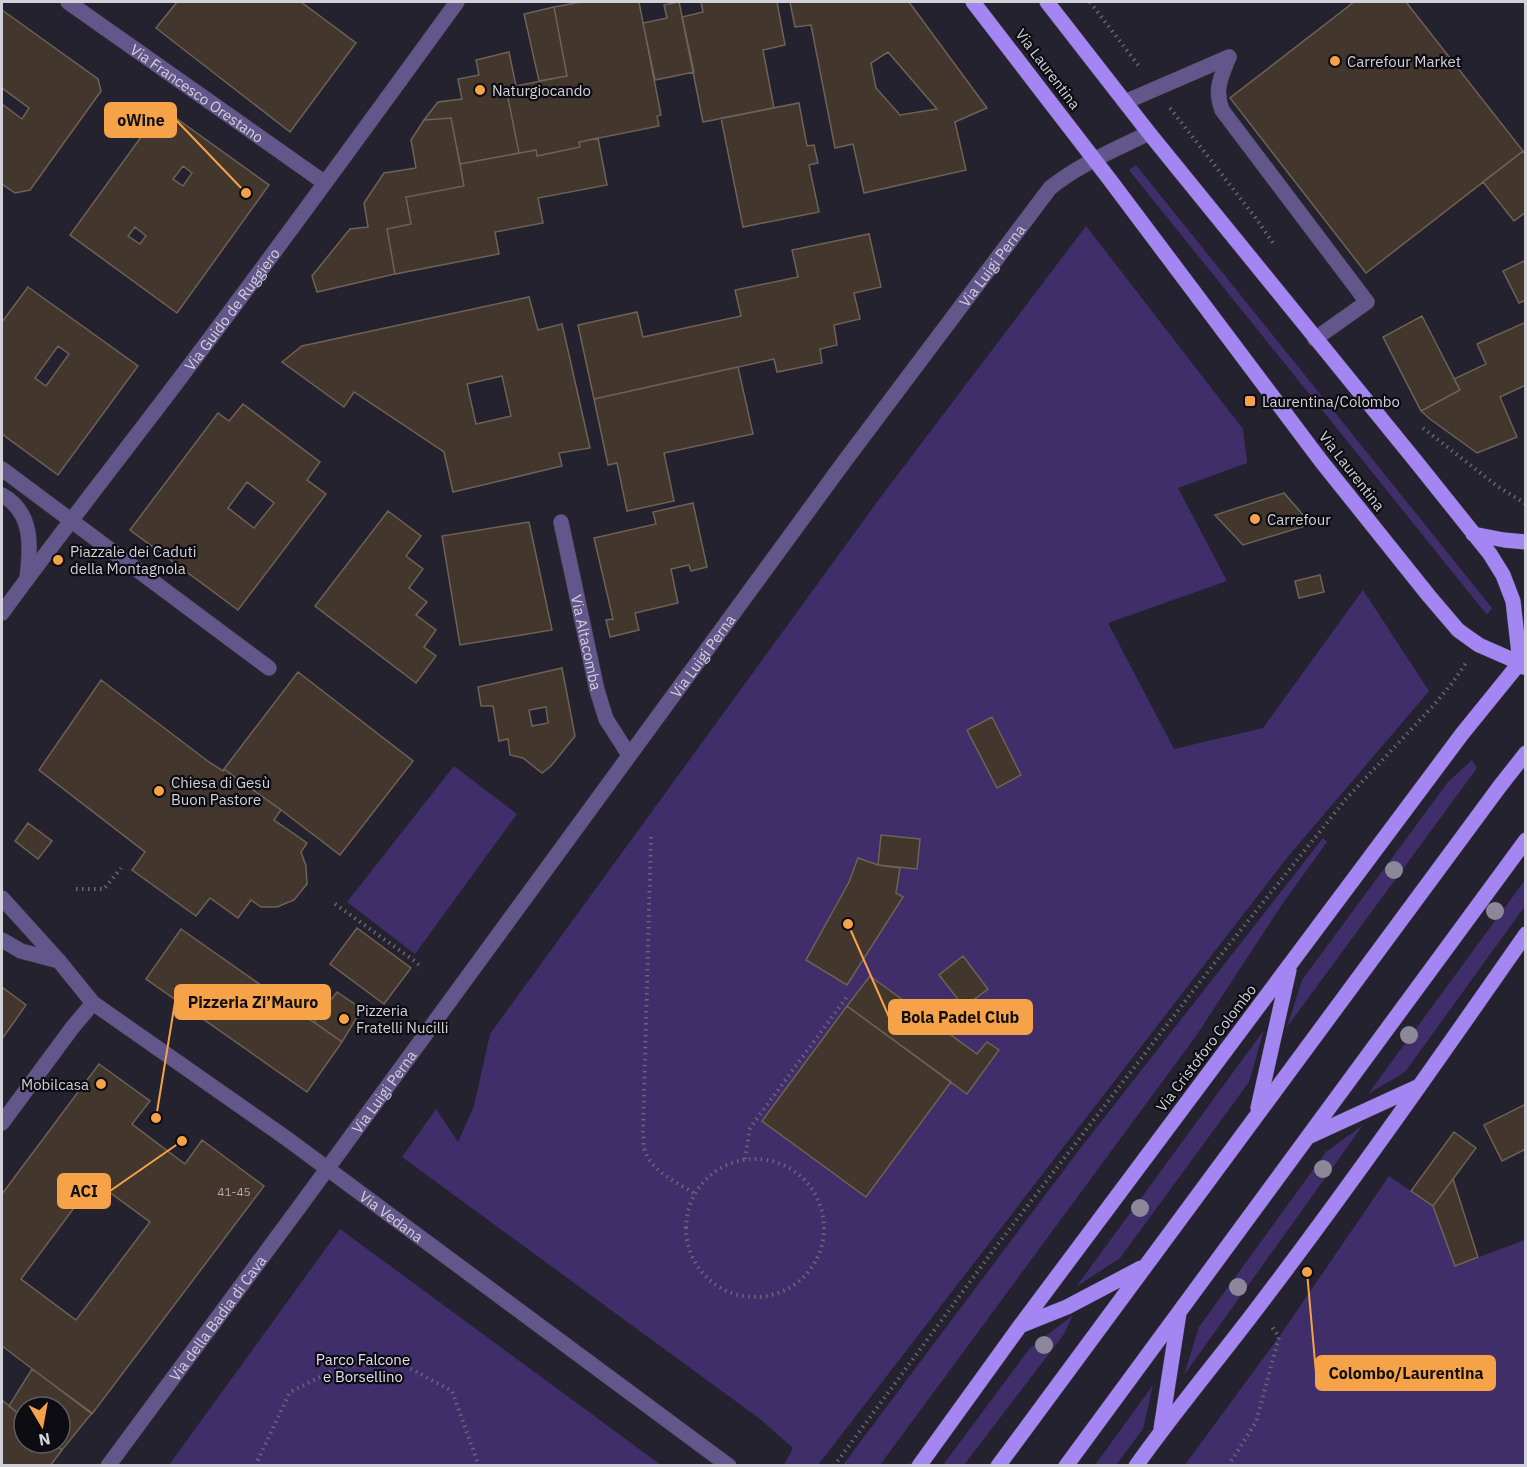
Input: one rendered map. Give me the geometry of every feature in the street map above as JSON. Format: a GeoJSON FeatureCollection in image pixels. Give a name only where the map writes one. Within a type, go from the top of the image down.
{"type":"FeatureCollection","features":[{"type":"Feature","properties":{"kind":"main road","name":"Via Laurentina"},"geometry":{"type":"LineString","coordinates":[[973,2],[1321,461],[1429,596],[1458,630],[1479,645],[1524,663]]}},
{"type":"Feature","properties":{"kind":"main road"},"geometry":{"type":"LineString","coordinates":[[1047,2],[1149,134],[1418,464],[1498,566],[1513,601],[1524,663]]}},
{"type":"Feature","properties":{"kind":"main road"},"geometry":{"type":"LineString","coordinates":[[1473,534],[1526,542]]}},
{"type":"Feature","properties":{"kind":"main road","name":"Via Cristoforo Colombo"},"geometry":{"type":"LineString","coordinates":[[919,1466],[1020,1326],[1462,734],[1524,663]]}},
{"type":"Feature","properties":{"kind":"main road"},"geometry":{"type":"LineString","coordinates":[[998,1466],[1526,753]]}},
{"type":"Feature","properties":{"kind":"main road"},"geometry":{"type":"LineString","coordinates":[[1066,1466],[1526,840]]}},
{"type":"Feature","properties":{"kind":"main road"},"geometry":{"type":"LineString","coordinates":[[1136,1466],[1258,1307],[1420,1085],[1526,934]]}},
{"type":"Feature","properties":{"kind":"main road"},"geometry":{"type":"LineString","coordinates":[[1257,1114],[1290,965]]}},
{"type":"Feature","properties":{"kind":"main road"},"geometry":{"type":"LineString","coordinates":[[1306,1138],[1420,1085]]}},
{"type":"Feature","properties":{"kind":"main road"},"geometry":{"type":"LineString","coordinates":[[1020,1326],[1067,1307],[1146,1265]]}},
{"type":"Feature","properties":{"kind":"main road"},"geometry":{"type":"LineString","coordinates":[[1161,1432],[1180,1310]]}},
{"type":"Feature","properties":{"kind":"street","name":"Via Francesco Orestano"},"geometry":{"type":"LineString","coordinates":[[68,2],[325,183]]}},
{"type":"Feature","properties":{"kind":"street","name":"Via Guido de Ruggiero"},"geometry":{"type":"LineString","coordinates":[[2,613],[199,353],[457,2]]}},
{"type":"Feature","properties":{"kind":"street"},"geometry":{"type":"LineString","coordinates":[[1125,102],[1229,57],[1219,82],[1218,100],[1222,110],[1367,302],[1315,339]]}},
{"type":"Feature","properties":{"kind":"street"},"geometry":{"type":"LineString","coordinates":[[1093,159],[1149,134]]}},
{"type":"Feature","properties":{"kind":"street","name":"Via Luigi Perna"},"geometry":{"type":"LineString","coordinates":[[327,1169],[844,462],[1050,188],[1093,159]]}},
{"type":"Feature","properties":{"kind":"street"},"geometry":{"type":"LineString","coordinates":[[2,469],[269,668]]}},
{"type":"Feature","properties":{"kind":"street"},"geometry":{"type":"LineString","coordinates":[[2,495],[17,506],[27,528],[30,547],[27,578]]}},
{"type":"Feature","properties":{"kind":"street","name":"Via Altacomba"},"geometry":{"type":"LineString","coordinates":[[561,522],[603,711],[629,755]]}},
{"type":"Feature","properties":{"kind":"street","name":"Via Vedana"},"geometry":{"type":"LineString","coordinates":[[2,898],[59,961],[93,1003],[286,1138],[729,1466]]}},
{"type":"Feature","properties":{"kind":"street"},"geometry":{"type":"LineString","coordinates":[[2,940],[21,951],[59,961]]}},
{"type":"Feature","properties":{"kind":"street"},"geometry":{"type":"LineString","coordinates":[[2,1123],[93,1003]]}},
{"type":"Feature","properties":{"kind":"street","name":"Via della Badia di Cava"},"geometry":{"type":"LineString","coordinates":[[108,1466],[327,1169]]}},
{"type":"Feature","properties":{"kind":"path"},"geometry":{"type":"LineString","coordinates":[[1090,2],[1274,244]]}},
{"type":"Feature","properties":{"kind":"path"},"geometry":{"type":"LineString","coordinates":[[1419,425],[1497,486],[1526,504]]}},
{"type":"Feature","properties":{"kind":"path"},"geometry":{"type":"LineString","coordinates":[[834,1466],[994,1248],[1220,956],[1339,807],[1381,759],[1433,706],[1479,645]]}},
{"type":"Feature","properties":{"kind":"path"},"geometry":{"type":"LineString","coordinates":[[651,837],[644,1148],[650,1161],[659,1171],[695,1194]]}},
{"type":"Feature","properties":{"kind":"path"},"geometry":{"type":"LineString","coordinates":[[76,889],[104,889],[120,868]]}},
{"type":"Feature","properties":{"kind":"path"},"geometry":{"type":"LineString","coordinates":[[335,904],[422,968]]}},
{"type":"Feature","properties":{"kind":"path"},"geometry":{"type":"LineString","coordinates":[[745,1160],[750,1128],[849,994]]}},
{"type":"Feature","properties":{"kind":"path"},"geometry":{"type":"LineString","coordinates":[[763,1159],[781,1163],[796,1172],[810,1185],[819,1200],[824,1218],[825,1236],[812,1269],[784,1292],[766,1297],[748,1297],[730,1293],[714,1284],[701,1272],[691,1256],[687,1239],[686,1221],[690,1203],[699,1187],[727,1164],[745,1160],[763,1159]]}},
{"type":"Feature","properties":{"kind":"path"},"geometry":{"type":"LineString","coordinates":[[1228,1466],[1256,1422],[1279,1337],[1258,1307]]}},
{"type":"Feature","properties":{"kind":"path"},"geometry":{"type":"LineString","coordinates":[[255,1466],[290,1392],[342,1366],[400,1363],[452,1391],[479,1466]]}},
{"type":"Feature","properties":{"kind":"green space"},"geometry":{"type":"Polygon","coordinates":[[[1136,165],[1492,608],[1487,615],[1129,170],[1136,165]]]}},
{"type":"Feature","properties":{"kind":"green space"},"geometry":{"type":"Polygon","coordinates":[[[1086,226],[1243,429],[1247,463],[1178,488],[1227,581],[1108,623],[1174,749],[1263,728],[1363,590],[1429,691],[1286,859],[818,1465],[784,1465],[793,1448],[760,1419],[402,1157],[436,1109],[458,1142],[474,1106],[490,1034],[880,498],[1086,226]]]}},
{"type":"Feature","properties":{"kind":"green space"},"geometry":{"type":"Polygon","coordinates":[[[1472,760],[1477,768],[1287,1027],[1302,980],[1448,782],[1472,760]]]}},
{"type":"Feature","properties":{"kind":"green space"},"geometry":{"type":"Polygon","coordinates":[[[454,766],[517,814],[415,954],[347,902],[454,766]]]}},
{"type":"Feature","properties":{"kind":"green space"},"geometry":{"type":"Polygon","coordinates":[[[1323,838],[1327,842],[1283,903],[1196,1036],[880,1465],[843,1465],[1079,1150],[1323,838]]]}},
{"type":"Feature","properties":{"kind":"green space"},"geometry":{"type":"Polygon","coordinates":[[[1525,880],[1525,906],[1405,1072],[1368,1094],[1525,880]]]}},
{"type":"Feature","properties":{"kind":"green space"},"geometry":{"type":"Polygon","coordinates":[[[1264,1030],[1249,1082],[1120,1258],[1076,1287],[1264,1030]]]}},
{"type":"Feature","properties":{"kind":"green space"},"geometry":{"type":"Polygon","coordinates":[[[1363,1125],[1184,1375],[1199,1327],[1326,1152],[1363,1125]]]}},
{"type":"Feature","properties":{"kind":"green space"},"geometry":{"type":"Polygon","coordinates":[[[1389,1176],[1433,1206],[1455,1266],[1525,1240],[1525,1465],[1184,1466],[1279,1337],[1389,1176]]]}},
{"type":"Feature","properties":{"kind":"green space","name":"Parco Falcone e Borsellino"},"geometry":{"type":"Polygon","coordinates":[[[340,1229],[661,1465],[169,1465],[340,1229]]]}},
{"type":"Feature","properties":{"kind":"green space"},"geometry":{"type":"Polygon","coordinates":[[[1073,1315],[1064,1334],[964,1465],[943,1465],[1030,1348],[1073,1315]]]}},
{"type":"Feature","properties":{"kind":"green space"},"geometry":{"type":"Polygon","coordinates":[[[1153,1385],[1143,1429],[1116,1465],[1095,1465],[1153,1385]]]}},
{"type":"Feature","properties":{"kind":"building"},"geometry":{"type":"Polygon","coordinates":[[[177,2],[301,2],[356,43],[290,132],[156,28],[177,2]]]}},
{"type":"Feature","properties":{"kind":"building"},"geometry":{"type":"Polygon","coordinates":[[[580,2],[639,2],[661,115],[657,116],[659,126],[579,142],[580,147],[537,156],[536,150],[519,153],[506,88],[567,76],[554,7],[580,2]]]}},
{"type":"Feature","properties":{"kind":"building"},"geometry":{"type":"Polygon","coordinates":[[[679,2],[694,72],[655,80],[643,23],[667,18],[664,5],[679,2]]]}},
{"type":"Feature","properties":{"kind":"building"},"geometry":{"type":"Polygon","coordinates":[[[701,2],[777,2],[785,45],[763,50],[774,108],[703,122],[682,17],[703,12],[701,2]]]}},
{"type":"Feature","properties":{"kind":"building"},"geometry":{"type":"Polygon","coordinates":[[[790,2],[909,2],[987,108],[955,122],[966,170],[864,193],[853,144],[835,148],[811,25],[795,27],[790,2]],[[888,52],[871,63],[876,88],[900,115],[937,109],[888,52]]]}},
{"type":"Feature","properties":{"kind":"building"},"geometry":{"type":"Polygon","coordinates":[[[1354,2],[1406,2],[1523,151],[1366,273],[1230,98],[1354,2]]]}},
{"type":"Feature","properties":{"kind":"building"},"geometry":{"type":"Polygon","coordinates":[[[554,7],[567,76],[539,81],[524,14],[554,7]]]}},
{"type":"Feature","properties":{"kind":"building"},"geometry":{"type":"Polygon","coordinates":[[[2,10],[98,79],[101,91],[30,190],[15,193],[2,184],[2,104],[22,119],[29,108],[2,88],[2,10]]]}},
{"type":"Feature","properties":{"kind":"building"},"geometry":{"type":"Polygon","coordinates":[[[509,52],[516,86],[506,88],[519,153],[460,164],[451,118],[424,120],[438,102],[462,99],[458,79],[479,75],[476,60],[509,52]]]}},
{"type":"Feature","properties":{"kind":"building"},"geometry":{"type":"Polygon","coordinates":[[[799,103],[807,146],[814,145],[818,163],[809,165],[819,212],[743,227],[721,118],[799,103]]]}},
{"type":"Feature","properties":{"kind":"building"},"geometry":{"type":"Polygon","coordinates":[[[162,108],[269,185],[177,313],[70,235],[162,108]],[[183,166],[173,179],[183,186],[192,173],[183,166]],[[135,227],[128,236],[140,244],[146,236],[135,227]]]}},
{"type":"Feature","properties":{"kind":"building"},"geometry":{"type":"Polygon","coordinates":[[[451,118],[464,186],[406,197],[411,224],[387,229],[395,274],[317,292],[312,276],[350,229],[368,227],[364,203],[384,173],[416,168],[411,140],[424,120],[451,118]]]}},
{"type":"Feature","properties":{"kind":"building"},"geometry":{"type":"Polygon","coordinates":[[[598,138],[607,185],[538,198],[543,223],[495,232],[499,254],[395,274],[387,229],[411,224],[406,197],[464,186],[460,164],[536,150],[537,156],[580,147],[579,142],[598,138]]]}},
{"type":"Feature","properties":{"kind":"building"},"geometry":{"type":"Polygon","coordinates":[[[1523,151],[1526,155],[1526,212],[1514,221],[1483,182],[1523,151]]]}},
{"type":"Feature","properties":{"kind":"building"},"geometry":{"type":"Polygon","coordinates":[[[869,234],[881,287],[854,293],[860,319],[834,325],[837,345],[820,349],[822,363],[777,372],[774,359],[594,399],[578,325],[637,312],[643,337],[741,316],[735,290],[798,277],[792,250],[869,234]]]}},
{"type":"Feature","properties":{"kind":"building"},"geometry":{"type":"Polygon","coordinates":[[[1526,260],[1526,300],[1519,303],[1503,271],[1526,260]]]}},
{"type":"Feature","properties":{"kind":"building"},"geometry":{"type":"Polygon","coordinates":[[[28,287],[138,366],[58,475],[2,434],[2,322],[28,287]],[[58,346],[35,378],[46,386],[69,354],[58,346]]]}},
{"type":"Feature","properties":{"kind":"building"},"geometry":{"type":"Polygon","coordinates":[[[529,297],[538,330],[562,324],[590,448],[559,453],[562,466],[453,492],[444,452],[354,392],[344,407],[282,362],[302,346],[529,297]],[[502,376],[467,384],[476,424],[511,416],[502,376]]]}},
{"type":"Feature","properties":{"kind":"building"},"geometry":{"type":"Polygon","coordinates":[[[1422,316],[1460,390],[1421,411],[1383,337],[1422,316]]]}},
{"type":"Feature","properties":{"kind":"building"},"geometry":{"type":"Polygon","coordinates":[[[1526,322],[1526,385],[1500,397],[1517,437],[1477,453],[1421,411],[1460,390],[1454,379],[1486,364],[1477,344],[1526,322]]]}},
{"type":"Feature","properties":{"kind":"building"},"geometry":{"type":"Polygon","coordinates":[[[738,367],[753,434],[664,453],[674,501],[627,511],[617,463],[608,465],[594,399],[738,367]]]}},
{"type":"Feature","properties":{"kind":"building"},"geometry":{"type":"Polygon","coordinates":[[[243,404],[320,462],[307,480],[326,494],[238,610],[130,530],[218,413],[229,421],[243,404]],[[247,482],[228,508],[254,528],[274,503],[247,482]]]}},
{"type":"Feature","properties":{"kind":"building"},"geometry":{"type":"Polygon","coordinates":[[[1284,493],[1311,524],[1243,545],[1215,515],[1284,493]]]}},
{"type":"Feature","properties":{"kind":"building"},"geometry":{"type":"Polygon","coordinates":[[[693,503],[707,567],[691,571],[689,565],[671,569],[678,603],[635,613],[639,630],[610,637],[606,620],[613,619],[594,538],[656,524],[653,512],[693,503]]]}},
{"type":"Feature","properties":{"kind":"building"},"geometry":{"type":"Polygon","coordinates":[[[388,511],[421,536],[406,556],[423,569],[409,588],[427,602],[416,615],[436,630],[424,647],[436,656],[416,683],[315,606],[388,511]]]}},
{"type":"Feature","properties":{"kind":"building"},"geometry":{"type":"Polygon","coordinates":[[[529,522],[552,630],[460,645],[442,536],[529,522]]]}},
{"type":"Feature","properties":{"kind":"building"},"geometry":{"type":"Polygon","coordinates":[[[1320,575],[1324,592],[1299,598],[1295,581],[1320,575]]]}},
{"type":"Feature","properties":{"kind":"building"},"geometry":{"type":"Polygon","coordinates":[[[562,668],[575,736],[551,766],[542,773],[523,758],[510,755],[508,739],[499,741],[493,706],[481,706],[478,687],[562,668]],[[546,707],[529,710],[532,726],[548,723],[546,707]]]}},
{"type":"Feature","properties":{"kind":"building"},"geometry":{"type":"Polygon","coordinates":[[[298,672],[413,761],[340,855],[224,769],[298,672]]]}},
{"type":"Feature","properties":{"kind":"building","name":"Chiesa di Gesù Buon Pastore"},"geometry":{"type":"Polygon","coordinates":[[[101,680],[209,762],[223,771],[224,769],[281,810],[274,820],[307,843],[301,852],[306,866],[307,884],[294,900],[277,907],[261,907],[251,900],[238,918],[210,898],[196,916],[132,870],[145,852],[39,770],[101,680]]]}},
{"type":"Feature","properties":{"kind":"building"},"geometry":{"type":"Polygon","coordinates":[[[992,717],[1021,775],[997,788],[967,730],[992,717]]]}},
{"type":"Feature","properties":{"kind":"building"},"geometry":{"type":"Polygon","coordinates":[[[28,823],[52,841],[38,859],[15,841],[28,823]]]}},
{"type":"Feature","properties":{"kind":"building"},"geometry":{"type":"Polygon","coordinates":[[[881,835],[920,839],[917,869],[878,865],[881,835]]]}},
{"type":"Feature","properties":{"kind":"building"},"geometry":{"type":"Polygon","coordinates":[[[858,858],[878,865],[900,868],[896,893],[903,897],[847,985],[806,960],[849,882],[858,858]]]}},
{"type":"Feature","properties":{"kind":"building"},"geometry":{"type":"Polygon","coordinates":[[[357,928],[411,968],[384,1004],[330,964],[357,928]]]}},
{"type":"Feature","properties":{"kind":"building"},"geometry":{"type":"Polygon","coordinates":[[[181,929],[342,1042],[307,1092],[146,979],[181,929]]]}},
{"type":"Feature","properties":{"kind":"building"},"geometry":{"type":"Polygon","coordinates":[[[963,956],[988,989],[964,1007],[939,975],[963,956]]]}},
{"type":"Feature","properties":{"kind":"building"},"geometry":{"type":"Polygon","coordinates":[[[870,976],[977,1054],[987,1042],[999,1050],[967,1094],[847,1006],[870,976]]]}},
{"type":"Feature","properties":{"kind":"building"},"geometry":{"type":"Polygon","coordinates":[[[2,987],[26,1005],[2,1039],[2,987]]]}},
{"type":"Feature","properties":{"kind":"building"},"geometry":{"type":"Polygon","coordinates":[[[337,992],[362,1009],[342,1042],[314,1022],[337,992]]]}},
{"type":"Feature","properties":{"kind":"building"},"geometry":{"type":"Polygon","coordinates":[[[847,1006],[951,1082],[866,1197],[762,1121],[847,1006]]]}},
{"type":"Feature","properties":{"kind":"building"},"geometry":{"type":"Polygon","coordinates":[[[99,1064],[150,1101],[132,1124],[185,1164],[202,1140],[264,1186],[92,1414],[72,1399],[72,1395],[67,1395],[2,1346],[2,1194],[99,1064]],[[94,1181],[21,1279],[76,1320],[150,1222],[94,1181]]]}},
{"type":"Feature","properties":{"kind":"building"},"geometry":{"type":"Polygon","coordinates":[[[1526,1104],[1526,1149],[1502,1161],[1484,1125],[1526,1104]]]}},
{"type":"Feature","properties":{"kind":"building"},"geometry":{"type":"Polygon","coordinates":[[[1454,1132],[1476,1148],[1433,1206],[1411,1191],[1454,1132]]]}},
{"type":"Feature","properties":{"kind":"building"},"geometry":{"type":"Polygon","coordinates":[[[1453,1179],[1478,1257],[1455,1266],[1433,1206],[1453,1179]]]}},
{"type":"Feature","properties":{"kind":"building"},"geometry":{"type":"Polygon","coordinates":[[[32,1369],[67,1395],[16,1395],[32,1369]]]}},
{"type":"Feature","properties":{"kind":"building"},"geometry":{"type":"Polygon","coordinates":[[[72,1398],[92,1413],[72,1438],[72,1398]]]}},
{"type":"Feature","properties":{"kind":"building"},"geometry":{"type":"Polygon","coordinates":[[[2,1400],[12,1408],[12,1455],[58,1455],[50,1466],[2,1466],[2,1400]]]}},
{"type":"Feature","properties":{"kind":"place","name":"Carrefour Market"},"geometry":{"type":"Point","coordinates":[1335,61]}},
{"type":"Feature","properties":{"kind":"place","name":"Naturgiocando"},"geometry":{"type":"Point","coordinates":[480,90]}},
{"type":"Feature","properties":{"kind":"place","name":"oWine"},"geometry":{"type":"Point","coordinates":[246,193]}},
{"type":"Feature","properties":{"kind":"place","name":"Laurentina/Colombo"},"geometry":{"type":"Point","coordinates":[1250,401]}},
{"type":"Feature","properties":{"kind":"place","name":"Carrefour"},"geometry":{"type":"Point","coordinates":[1255,519]}},
{"type":"Feature","properties":{"kind":"place","name":"Piazzale dei Caduti della Montagnola"},"geometry":{"type":"Point","coordinates":[58,560]}},
{"type":"Feature","properties":{"kind":"place","name":"Chiesa di Gesù Buon Pastore"},"geometry":{"type":"Point","coordinates":[159,791]}},
{"type":"Feature","properties":{"kind":"place","name":"Bola Padel Club"},"geometry":{"type":"Point","coordinates":[848,924]}},
{"type":"Feature","properties":{"kind":"place","name":"Pizzeria Fratelli Nucilli"},"geometry":{"type":"Point","coordinates":[344,1019]}},
{"type":"Feature","properties":{"kind":"place","name":"Mobilcasa"},"geometry":{"type":"Point","coordinates":[101,1084]}},
{"type":"Feature","properties":{"kind":"place","name":"Pizzeria Zi’Mauro"},"geometry":{"type":"Point","coordinates":[156,1118]}},
{"type":"Feature","properties":{"kind":"place","name":"ACI"},"geometry":{"type":"Point","coordinates":[182,1141]}},
{"type":"Feature","properties":{"kind":"place","name":"Colombo/Laurentina"},"geometry":{"type":"Point","coordinates":[1307,1272]}}]}
